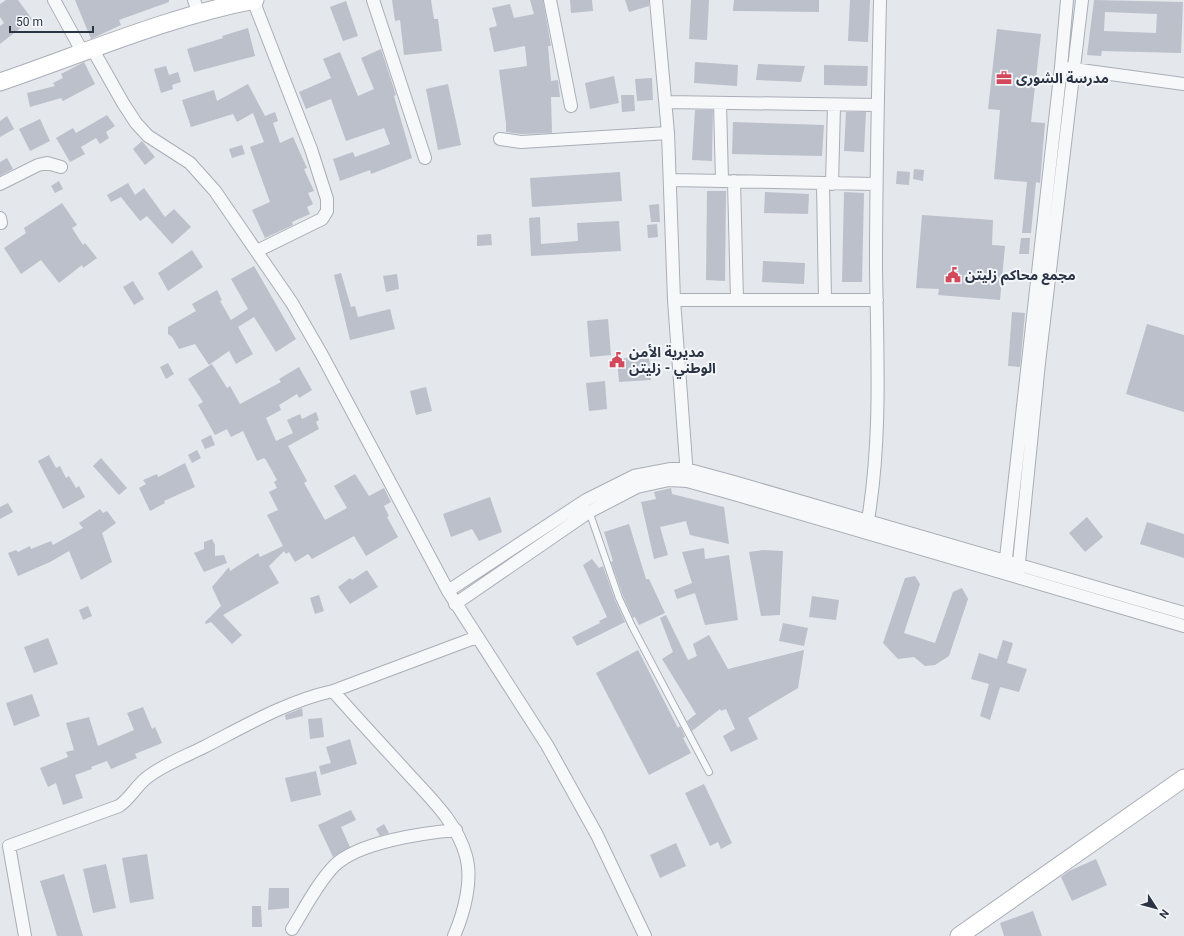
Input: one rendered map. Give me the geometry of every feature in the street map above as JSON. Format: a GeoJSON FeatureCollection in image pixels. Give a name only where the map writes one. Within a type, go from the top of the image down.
{"type":"FeatureCollection","features":[{"type":"Feature","properties":{"kind":"street"},"geometry":{"type":"LineString","coordinates":[[54,0],[136,123],[148,136],[190,163],[215,191],[292,303],[322,355],[455,604],[514,692],[550,751],[597,835],[645,936]]}},
{"type":"Feature","properties":{"kind":"street"},"geometry":{"type":"LineString","coordinates":[[0,82],[88,51],[197,7],[227,5],[254,0],[311,149],[327,199],[327,211],[322,219],[257,251]]}},
{"type":"Feature","properties":{"kind":"street"},"geometry":{"type":"LineString","coordinates":[[373,0],[425,158]]}},
{"type":"Feature","properties":{"kind":"street"},"geometry":{"type":"LineString","coordinates":[[550,0],[571,106]]}},
{"type":"Feature","properties":{"kind":"street"},"geometry":{"type":"LineString","coordinates":[[656,0],[666,102],[671,180],[674,300],[687,475]]}},
{"type":"Feature","properties":{"kind":"street"},"geometry":{"type":"LineString","coordinates":[[868,520],[873,487],[877,441],[876,184],[880,0]]}},
{"type":"Feature","properties":{"kind":"street"},"geometry":{"type":"LineString","coordinates":[[1018,577],[1034,363],[1066,0]]}},
{"type":"Feature","properties":{"kind":"street"},"geometry":{"type":"LineString","coordinates":[[1004,573],[1034,363],[1082,0]]}},
{"type":"Feature","properties":{"kind":"street"},"geometry":{"type":"LineString","coordinates":[[1061,67],[1184,84]]}},
{"type":"Feature","properties":{"kind":"street"},"geometry":{"type":"LineString","coordinates":[[666,102],[877,105]]}},
{"type":"Feature","properties":{"kind":"street"},"geometry":{"type":"LineString","coordinates":[[720,103],[728,181],[737,300]]}},
{"type":"Feature","properties":{"kind":"street"},"geometry":{"type":"LineString","coordinates":[[825,300],[827,183],[834,105]]}},
{"type":"Feature","properties":{"kind":"street"},"geometry":{"type":"LineString","coordinates":[[500,140],[521,142],[668,133]]}},
{"type":"Feature","properties":{"kind":"street"},"geometry":{"type":"LineString","coordinates":[[0,184],[38,165],[47,163],[61,167]]}},
{"type":"Feature","properties":{"kind":"street"},"geometry":{"type":"LineString","coordinates":[[671,180],[876,184]]}},
{"type":"Feature","properties":{"kind":"street"},"geometry":{"type":"LineString","coordinates":[[674,300],[877,300]]}},
{"type":"Feature","properties":{"kind":"street"},"geometry":{"type":"LineString","coordinates":[[448,591],[588,506],[637,487],[687,475],[868,520],[1184,613]]}},
{"type":"Feature","properties":{"kind":"street"},"geometry":{"type":"LineString","coordinates":[[687,475],[1004,573],[1184,626]]}},
{"type":"Feature","properties":{"kind":"street"},"geometry":{"type":"LineString","coordinates":[[455,604],[588,506]]}},
{"type":"Feature","properties":{"kind":"street"},"geometry":{"type":"LineString","coordinates":[[26,936],[4,845],[119,806],[127,800],[135,788],[151,775],[259,719],[309,696],[333,691],[477,637]]}},
{"type":"Feature","properties":{"kind":"street"},"geometry":{"type":"LineString","coordinates":[[333,691],[442,811],[456,830],[467,858],[468,883],[454,936]]}},
{"type":"Feature","properties":{"kind":"street"},"geometry":{"type":"LineString","coordinates":[[959,936],[1184,778]]}},
{"type":"Feature","properties":{"kind":"street"},"geometry":{"type":"LineString","coordinates":[[292,929],[320,884],[335,865],[347,856],[368,848],[421,834],[456,830]]}},
{"type":"Feature","properties":{"kind":"lane"},"geometry":{"type":"LineString","coordinates":[[588,506],[619,598],[632,626],[709,772]]}},
{"type":"Feature","properties":{"kind":"building"},"geometry":{"type":"Polygon","coordinates":[[[6,0],[18,0],[32,19],[0,44],[0,26],[4,23],[0,17],[0,4],[6,0]]]}},
{"type":"Feature","properties":{"kind":"building"},"geometry":{"type":"Polygon","coordinates":[[[75,0],[169,0],[169,2],[119,20],[121,25],[91,39],[75,0]]]}},
{"type":"Feature","properties":{"kind":"building"},"geometry":{"type":"Polygon","coordinates":[[[392,0],[431,0],[434,19],[438,19],[442,51],[404,55],[400,20],[395,21],[392,0]]]}},
{"type":"Feature","properties":{"kind":"building"},"geometry":{"type":"Polygon","coordinates":[[[530,0],[543,0],[551,46],[548,46],[551,81],[558,80],[560,97],[551,97],[552,133],[521,134],[506,132],[499,70],[527,66],[525,46],[494,52],[489,28],[497,26],[492,8],[510,4],[514,18],[534,14],[530,0]]]}},
{"type":"Feature","properties":{"kind":"building"},"geometry":{"type":"Polygon","coordinates":[[[570,0],[592,0],[593,11],[571,13],[570,0]]]}},
{"type":"Feature","properties":{"kind":"building"},"geometry":{"type":"Polygon","coordinates":[[[625,0],[649,0],[649,6],[629,12],[625,0]]]}},
{"type":"Feature","properties":{"kind":"building"},"geometry":{"type":"Polygon","coordinates":[[[691,0],[709,0],[707,40],[689,39],[691,0]]]}},
{"type":"Feature","properties":{"kind":"building"},"geometry":{"type":"Polygon","coordinates":[[[734,0],[819,0],[819,12],[733,11],[734,0]]]}},
{"type":"Feature","properties":{"kind":"building"},"geometry":{"type":"Polygon","coordinates":[[[850,0],[870,0],[868,42],[848,41],[850,0]]]}},
{"type":"Feature","properties":{"kind":"building"},"geometry":{"type":"Polygon","coordinates":[[[1094,0],[1183,2],[1181,53],[1102,51],[1101,56],[1087,55],[1094,0]],[[1105,12],[1104,31],[1156,33],[1157,14],[1105,12]]]}},
{"type":"Feature","properties":{"kind":"building"},"geometry":{"type":"Polygon","coordinates":[[[346,1],[358,36],[343,41],[330,7],[346,1]]]}},
{"type":"Feature","properties":{"kind":"building"},"geometry":{"type":"Polygon","coordinates":[[[248,28],[255,56],[194,72],[187,49],[223,38],[222,36],[248,28]]]}},
{"type":"Feature","properties":{"kind":"building"},"geometry":{"type":"Polygon","coordinates":[[[997,29],[1041,34],[1031,122],[1045,123],[1040,183],[1036,182],[1031,233],[1022,233],[1027,182],[994,179],[1000,110],[988,109],[997,29]]]}},
{"type":"Feature","properties":{"kind":"building"},"geometry":{"type":"Polygon","coordinates":[[[381,49],[396,95],[394,96],[412,158],[371,174],[370,170],[340,181],[333,159],[353,152],[355,157],[390,144],[384,128],[346,141],[331,99],[306,109],[299,92],[331,78],[323,59],[340,52],[358,96],[374,89],[361,58],[381,49]]]}},
{"type":"Feature","properties":{"kind":"building"},"geometry":{"type":"Polygon","coordinates":[[[84,62],[95,84],[63,101],[61,98],[30,107],[27,93],[55,86],[53,83],[63,78],[61,74],[84,62]]]}},
{"type":"Feature","properties":{"kind":"building"},"geometry":{"type":"Polygon","coordinates":[[[695,62],[738,65],[737,86],[694,83],[695,62]]]}},
{"type":"Feature","properties":{"kind":"building"},"geometry":{"type":"Polygon","coordinates":[[[758,64],[805,66],[801,82],[756,80],[758,64]]]}},
{"type":"Feature","properties":{"kind":"building"},"geometry":{"type":"Polygon","coordinates":[[[824,65],[868,66],[867,86],[824,85],[824,65]]]}},
{"type":"Feature","properties":{"kind":"building"},"geometry":{"type":"Polygon","coordinates":[[[166,66],[169,75],[178,72],[181,82],[172,85],[173,89],[161,93],[154,69],[166,66]]]}},
{"type":"Feature","properties":{"kind":"building"},"geometry":{"type":"Polygon","coordinates":[[[614,76],[619,103],[590,109],[585,83],[614,76]]]}},
{"type":"Feature","properties":{"kind":"building"},"geometry":{"type":"Polygon","coordinates":[[[652,78],[653,100],[637,101],[635,79],[652,78]]]}},
{"type":"Feature","properties":{"kind":"building"},"geometry":{"type":"Polygon","coordinates":[[[248,84],[265,116],[275,112],[278,121],[273,123],[280,143],[293,137],[307,168],[304,169],[314,191],[308,193],[313,204],[307,207],[310,214],[292,222],[293,225],[265,238],[252,210],[270,202],[250,147],[264,142],[253,113],[237,122],[233,114],[191,127],[182,100],[214,90],[217,101],[248,84]]]}},
{"type":"Feature","properties":{"kind":"building"},"geometry":{"type":"Polygon","coordinates":[[[448,84],[461,145],[438,150],[426,89],[448,84]]]}},
{"type":"Feature","properties":{"kind":"building"},"geometry":{"type":"Polygon","coordinates":[[[621,95],[634,95],[635,111],[622,112],[621,95]]]}},
{"type":"Feature","properties":{"kind":"building"},"geometry":{"type":"Polygon","coordinates":[[[695,110],[713,110],[712,161],[692,160],[695,110]]]}},
{"type":"Feature","properties":{"kind":"building"},"geometry":{"type":"Polygon","coordinates":[[[846,112],[866,112],[864,152],[844,151],[846,112]]]}},
{"type":"Feature","properties":{"kind":"building"},"geometry":{"type":"Polygon","coordinates":[[[107,115],[115,126],[106,132],[109,138],[100,144],[96,138],[81,147],[85,154],[70,162],[56,138],[73,128],[76,133],[107,115]]]}},
{"type":"Feature","properties":{"kind":"building"},"geometry":{"type":"Polygon","coordinates":[[[7,116],[14,129],[0,137],[0,121],[7,116]]]}},
{"type":"Feature","properties":{"kind":"building"},"geometry":{"type":"Polygon","coordinates":[[[40,119],[50,141],[30,151],[19,129],[40,119]]]}},
{"type":"Feature","properties":{"kind":"building"},"geometry":{"type":"Polygon","coordinates":[[[733,122],[824,125],[822,156],[732,154],[733,122]]]}},
{"type":"Feature","properties":{"kind":"building"},"geometry":{"type":"Polygon","coordinates":[[[142,141],[155,157],[145,165],[133,149],[142,141]]]}},
{"type":"Feature","properties":{"kind":"building"},"geometry":{"type":"Polygon","coordinates":[[[242,145],[245,154],[232,158],[229,149],[242,145]]]}},
{"type":"Feature","properties":{"kind":"building"},"geometry":{"type":"Polygon","coordinates":[[[7,158],[13,169],[0,176],[0,162],[7,158]]]}},
{"type":"Feature","properties":{"kind":"building"},"geometry":{"type":"Polygon","coordinates":[[[914,169],[924,170],[923,181],[913,179],[914,169]]]}},
{"type":"Feature","properties":{"kind":"building"},"geometry":{"type":"Polygon","coordinates":[[[897,171],[910,172],[909,185],[896,184],[897,171]]]}},
{"type":"Feature","properties":{"kind":"building"},"geometry":{"type":"Polygon","coordinates":[[[620,172],[622,201],[532,207],[530,178],[620,172]]]}},
{"type":"Feature","properties":{"kind":"building"},"geometry":{"type":"Polygon","coordinates":[[[59,181],[63,189],[55,193],[51,186],[59,181]]]}},
{"type":"Feature","properties":{"kind":"building"},"geometry":{"type":"Polygon","coordinates":[[[128,183],[135,195],[144,188],[165,217],[174,209],[191,227],[172,244],[147,216],[140,221],[121,197],[111,202],[107,195],[128,183]]]}},
{"type":"Feature","properties":{"kind":"building"},"geometry":{"type":"Polygon","coordinates":[[[707,191],[726,191],[725,281],[706,280],[707,191]]]}},
{"type":"Feature","properties":{"kind":"building"},"geometry":{"type":"Polygon","coordinates":[[[765,192],[809,194],[808,214],[764,213],[765,192]]]}},
{"type":"Feature","properties":{"kind":"building"},"geometry":{"type":"Polygon","coordinates":[[[844,192],[864,193],[862,282],[842,282],[844,192]]]}},
{"type":"Feature","properties":{"kind":"building"},"geometry":{"type":"Polygon","coordinates":[[[62,203],[77,225],[72,228],[83,245],[85,243],[97,258],[83,268],[82,265],[59,283],[41,260],[21,274],[4,248],[26,233],[24,228],[62,203]]]}},
{"type":"Feature","properties":{"kind":"building"},"geometry":{"type":"Polygon","coordinates":[[[659,204],[660,222],[651,222],[649,205],[659,204]]]}},
{"type":"Feature","properties":{"kind":"building"},"geometry":{"type":"Polygon","coordinates":[[[922,215],[993,220],[992,245],[1005,246],[1000,300],[938,295],[939,289],[916,288],[922,215]]]}},
{"type":"Feature","properties":{"kind":"building"},"geometry":{"type":"Polygon","coordinates":[[[540,217],[541,244],[578,241],[577,223],[619,221],[621,251],[531,256],[529,218],[540,217]]]}},
{"type":"Feature","properties":{"kind":"building"},"geometry":{"type":"Polygon","coordinates":[[[657,224],[658,237],[648,238],[647,225],[657,224]]]}},
{"type":"Feature","properties":{"kind":"building"},"geometry":{"type":"Polygon","coordinates":[[[491,234],[492,245],[477,246],[477,235],[491,234]]]}},
{"type":"Feature","properties":{"kind":"building"},"geometry":{"type":"Polygon","coordinates":[[[1021,238],[1030,238],[1029,254],[1019,254],[1021,238]]]}},
{"type":"Feature","properties":{"kind":"building"},"geometry":{"type":"Polygon","coordinates":[[[192,250],[203,267],[168,291],[158,273],[192,250]]]}},
{"type":"Feature","properties":{"kind":"building"},"geometry":{"type":"Polygon","coordinates":[[[763,261],[805,263],[804,284],[762,282],[763,261]]]}},
{"type":"Feature","properties":{"kind":"building"},"geometry":{"type":"Polygon","coordinates":[[[254,266],[296,339],[276,352],[254,317],[238,327],[253,354],[236,364],[229,351],[209,365],[195,344],[179,349],[172,337],[168,334],[168,327],[196,311],[192,304],[217,290],[222,300],[220,301],[231,320],[248,309],[231,279],[254,266]]]}},
{"type":"Feature","properties":{"kind":"building"},"geometry":{"type":"Polygon","coordinates":[[[341,273],[351,307],[355,306],[358,317],[390,309],[395,329],[350,340],[334,275],[341,273]]]}},
{"type":"Feature","properties":{"kind":"building"},"geometry":{"type":"Polygon","coordinates":[[[397,274],[399,289],[386,292],[383,276],[397,274]]]}},
{"type":"Feature","properties":{"kind":"building"},"geometry":{"type":"Polygon","coordinates":[[[133,281],[144,299],[134,305],[123,287],[133,281]]]}},
{"type":"Feature","properties":{"kind":"building"},"geometry":{"type":"Polygon","coordinates":[[[1012,312],[1025,313],[1020,367],[1008,366],[1012,312]]]}},
{"type":"Feature","properties":{"kind":"building"},"geometry":{"type":"Polygon","coordinates":[[[608,319],[611,355],[590,357],[587,321],[608,319]]]}},
{"type":"Feature","properties":{"kind":"building"},"geometry":{"type":"Polygon","coordinates":[[[1147,324],[1184,335],[1184,412],[1126,394],[1147,324]]]}},
{"type":"Feature","properties":{"kind":"building"},"geometry":{"type":"Polygon","coordinates":[[[649,356],[651,380],[619,382],[617,359],[649,356]]]}},
{"type":"Feature","properties":{"kind":"building"},"geometry":{"type":"Polygon","coordinates":[[[168,363],[174,374],[166,379],[160,367],[168,363]]]}},
{"type":"Feature","properties":{"kind":"building"},"geometry":{"type":"Polygon","coordinates":[[[212,364],[227,388],[230,386],[240,404],[281,382],[279,379],[299,367],[312,390],[299,398],[297,394],[279,405],[281,410],[266,418],[276,441],[293,433],[287,420],[300,414],[302,419],[316,412],[319,420],[316,422],[319,429],[288,446],[307,481],[304,483],[325,520],[347,508],[334,486],[355,474],[369,496],[384,488],[391,502],[384,506],[389,516],[387,517],[398,537],[366,556],[354,536],[312,559],[308,554],[295,562],[289,552],[286,554],[284,551],[269,566],[279,583],[223,615],[242,635],[232,644],[211,622],[206,624],[205,622],[221,606],[212,587],[229,567],[230,571],[258,553],[260,557],[283,546],[267,515],[278,510],[269,492],[277,488],[274,482],[277,480],[266,460],[264,458],[257,461],[243,431],[231,437],[227,429],[215,435],[198,405],[203,402],[188,379],[212,364]]]}},
{"type":"Feature","properties":{"kind":"building"},"geometry":{"type":"Polygon","coordinates":[[[605,381],[607,409],[589,411],[586,383],[605,381]]]}},
{"type":"Feature","properties":{"kind":"building"},"geometry":{"type":"Polygon","coordinates":[[[426,387],[432,411],[416,415],[410,391],[426,387]]]}},
{"type":"Feature","properties":{"kind":"building"},"geometry":{"type":"Polygon","coordinates":[[[211,435],[215,445],[205,449],[201,440],[211,435]]]}},
{"type":"Feature","properties":{"kind":"building"},"geometry":{"type":"Polygon","coordinates":[[[197,450],[201,458],[192,463],[188,455],[197,450]]]}},
{"type":"Feature","properties":{"kind":"building"},"geometry":{"type":"Polygon","coordinates":[[[49,455],[56,468],[60,466],[66,478],[69,476],[76,488],[79,486],[85,497],[63,509],[38,461],[49,455]]]}},
{"type":"Feature","properties":{"kind":"building"},"geometry":{"type":"Polygon","coordinates":[[[101,458],[127,488],[119,495],[93,466],[101,458]]]}},
{"type":"Feature","properties":{"kind":"building"},"geometry":{"type":"Polygon","coordinates":[[[185,463],[195,487],[164,501],[165,503],[150,511],[139,488],[146,484],[143,480],[157,474],[158,477],[185,463]]]}},
{"type":"Feature","properties":{"kind":"building"},"geometry":{"type":"Polygon","coordinates":[[[671,488],[672,494],[724,507],[729,544],[690,535],[686,521],[660,527],[668,555],[654,559],[641,502],[656,499],[654,492],[671,488]]]}},
{"type":"Feature","properties":{"kind":"building"},"geometry":{"type":"Polygon","coordinates":[[[490,497],[502,532],[479,541],[472,529],[451,537],[443,514],[490,497]]]}},
{"type":"Feature","properties":{"kind":"building"},"geometry":{"type":"Polygon","coordinates":[[[8,503],[13,512],[0,519],[0,507],[8,503]]]}},
{"type":"Feature","properties":{"kind":"building"},"geometry":{"type":"Polygon","coordinates":[[[100,509],[103,513],[107,511],[116,523],[102,533],[112,562],[81,580],[69,551],[50,562],[18,576],[8,553],[16,550],[18,552],[30,546],[31,549],[51,541],[53,545],[83,528],[79,523],[100,509]]]}},
{"type":"Feature","properties":{"kind":"building"},"geometry":{"type":"Polygon","coordinates":[[[1087,517],[1103,537],[1085,552],[1069,533],[1087,517]]]}},
{"type":"Feature","properties":{"kind":"building"},"geometry":{"type":"Polygon","coordinates":[[[1147,522],[1184,534],[1184,558],[1140,544],[1147,522]]]}},
{"type":"Feature","properties":{"kind":"building"},"geometry":{"type":"Polygon","coordinates":[[[629,524],[646,579],[649,579],[665,613],[639,625],[635,617],[633,618],[623,596],[611,562],[613,561],[604,532],[629,524]]]}},
{"type":"Feature","properties":{"kind":"building"},"geometry":{"type":"Polygon","coordinates":[[[212,539],[215,545],[215,556],[224,555],[227,563],[204,572],[194,553],[204,549],[204,542],[212,539]]]}},
{"type":"Feature","properties":{"kind":"building"},"geometry":{"type":"Polygon","coordinates":[[[704,548],[705,559],[729,555],[738,620],[705,625],[695,593],[677,599],[674,590],[692,583],[682,552],[704,548]]]}},
{"type":"Feature","properties":{"kind":"building"},"geometry":{"type":"Polygon","coordinates":[[[763,550],[783,551],[780,615],[761,616],[749,552],[763,550]]]}},
{"type":"Feature","properties":{"kind":"building"},"geometry":{"type":"Polygon","coordinates":[[[592,559],[599,568],[603,566],[615,600],[625,622],[577,646],[572,637],[600,623],[599,621],[607,617],[583,565],[592,559]]]}},
{"type":"Feature","properties":{"kind":"building"},"geometry":{"type":"Polygon","coordinates":[[[367,570],[378,587],[350,604],[338,587],[350,578],[352,580],[367,570]]]}},
{"type":"Feature","properties":{"kind":"building"},"geometry":{"type":"Polygon","coordinates":[[[915,576],[920,584],[904,633],[935,643],[953,592],[962,588],[968,599],[949,656],[935,665],[925,666],[914,657],[898,659],[883,643],[905,578],[915,576]]]}},
{"type":"Feature","properties":{"kind":"building"},"geometry":{"type":"Polygon","coordinates":[[[319,595],[324,611],[315,614],[310,598],[319,595]]]}},
{"type":"Feature","properties":{"kind":"building"},"geometry":{"type":"Polygon","coordinates":[[[812,596],[839,600],[836,620],[809,617],[812,596]]]}},
{"type":"Feature","properties":{"kind":"building"},"geometry":{"type":"Polygon","coordinates":[[[88,606],[92,616],[83,620],[79,610],[88,606]]]}},
{"type":"Feature","properties":{"kind":"building"},"geometry":{"type":"Polygon","coordinates":[[[666,615],[688,660],[697,656],[693,644],[709,635],[728,669],[804,650],[798,688],[748,718],[758,739],[731,752],[723,736],[735,729],[726,709],[721,711],[720,709],[692,731],[687,721],[696,714],[662,659],[673,652],[660,618],[666,615]]]}},
{"type":"Feature","properties":{"kind":"building"},"geometry":{"type":"Polygon","coordinates":[[[783,623],[808,628],[804,646],[779,641],[783,623]]]}},
{"type":"Feature","properties":{"kind":"building"},"geometry":{"type":"Polygon","coordinates":[[[48,638],[58,664],[34,673],[24,647],[48,638]]]}},
{"type":"Feature","properties":{"kind":"building"},"geometry":{"type":"Polygon","coordinates":[[[1003,640],[1013,643],[1007,663],[1027,669],[1019,692],[1000,687],[990,720],[980,716],[989,684],[971,679],[979,653],[997,659],[1003,640]]]}},
{"type":"Feature","properties":{"kind":"building"},"geometry":{"type":"Polygon","coordinates":[[[638,650],[678,728],[680,726],[685,737],[683,738],[691,753],[649,775],[596,673],[638,650]]]}},
{"type":"Feature","properties":{"kind":"building"},"geometry":{"type":"Polygon","coordinates":[[[32,694],[40,716],[14,726],[6,703],[32,694]]]}},
{"type":"Feature","properties":{"kind":"building"},"geometry":{"type":"Polygon","coordinates":[[[143,707],[152,729],[155,727],[162,743],[135,754],[137,758],[111,769],[107,761],[91,767],[92,769],[75,775],[83,798],[63,805],[56,783],[48,787],[40,768],[68,757],[66,752],[74,750],[66,723],[89,717],[98,746],[134,730],[127,713],[143,707]]]}},
{"type":"Feature","properties":{"kind":"building"},"geometry":{"type":"Polygon","coordinates":[[[302,708],[303,716],[286,720],[285,715],[302,708]]]}},
{"type":"Feature","properties":{"kind":"building"},"geometry":{"type":"Polygon","coordinates":[[[322,718],[324,737],[310,739],[308,719],[322,718]]]}},
{"type":"Feature","properties":{"kind":"building"},"geometry":{"type":"Polygon","coordinates":[[[350,739],[357,764],[321,775],[319,766],[331,763],[326,747],[350,739]]]}},
{"type":"Feature","properties":{"kind":"building"},"geometry":{"type":"Polygon","coordinates":[[[316,771],[321,795],[291,802],[285,778],[316,771]]]}},
{"type":"Feature","properties":{"kind":"building"},"geometry":{"type":"Polygon","coordinates":[[[704,784],[732,843],[721,849],[718,842],[710,846],[685,793],[704,784]]]}},
{"type":"Feature","properties":{"kind":"building"},"geometry":{"type":"Polygon","coordinates":[[[351,810],[356,820],[341,827],[350,847],[333,857],[318,825],[351,810]]]}},
{"type":"Feature","properties":{"kind":"building"},"geometry":{"type":"Polygon","coordinates":[[[384,824],[389,833],[380,836],[376,829],[384,824]]]}},
{"type":"Feature","properties":{"kind":"building"},"geometry":{"type":"Polygon","coordinates":[[[676,843],[686,866],[660,878],[650,855],[676,843]]]}},
{"type":"Feature","properties":{"kind":"building"},"geometry":{"type":"Polygon","coordinates":[[[147,854],[154,899],[130,903],[122,858],[147,854]]]}},
{"type":"Feature","properties":{"kind":"building"},"geometry":{"type":"Polygon","coordinates":[[[1096,859],[1107,885],[1072,901],[1061,877],[1069,871],[1096,859]]]}},
{"type":"Feature","properties":{"kind":"building"},"geometry":{"type":"Polygon","coordinates":[[[106,864],[116,908],[93,913],[83,869],[106,864]]]}},
{"type":"Feature","properties":{"kind":"building"},"geometry":{"type":"Polygon","coordinates":[[[64,874],[83,936],[57,936],[40,881],[64,874]]]}},
{"type":"Feature","properties":{"kind":"building"},"geometry":{"type":"Polygon","coordinates":[[[269,888],[289,888],[289,908],[268,910],[269,888]]]}},
{"type":"Feature","properties":{"kind":"building"},"geometry":{"type":"Polygon","coordinates":[[[252,906],[261,906],[262,927],[252,927],[252,906]]]}},
{"type":"Feature","properties":{"kind":"building"},"geometry":{"type":"Polygon","coordinates":[[[1033,911],[1042,936],[1004,936],[1000,923],[1033,911]]]}},
{"type":"Feature","properties":{"kind":"place","name":"مدرسة الشورى"},"geometry":{"type":"Point","coordinates":[1004,78]}},
{"type":"Feature","properties":{"kind":"place","name":"مجمع محاكم زليتن"},"geometry":{"type":"Point","coordinates":[953,275]}},
{"type":"Feature","properties":{"kind":"place","name":"مديرية الأمن الوطني - زليتن"},"geometry":{"type":"Point","coordinates":[617,360]}}]}
